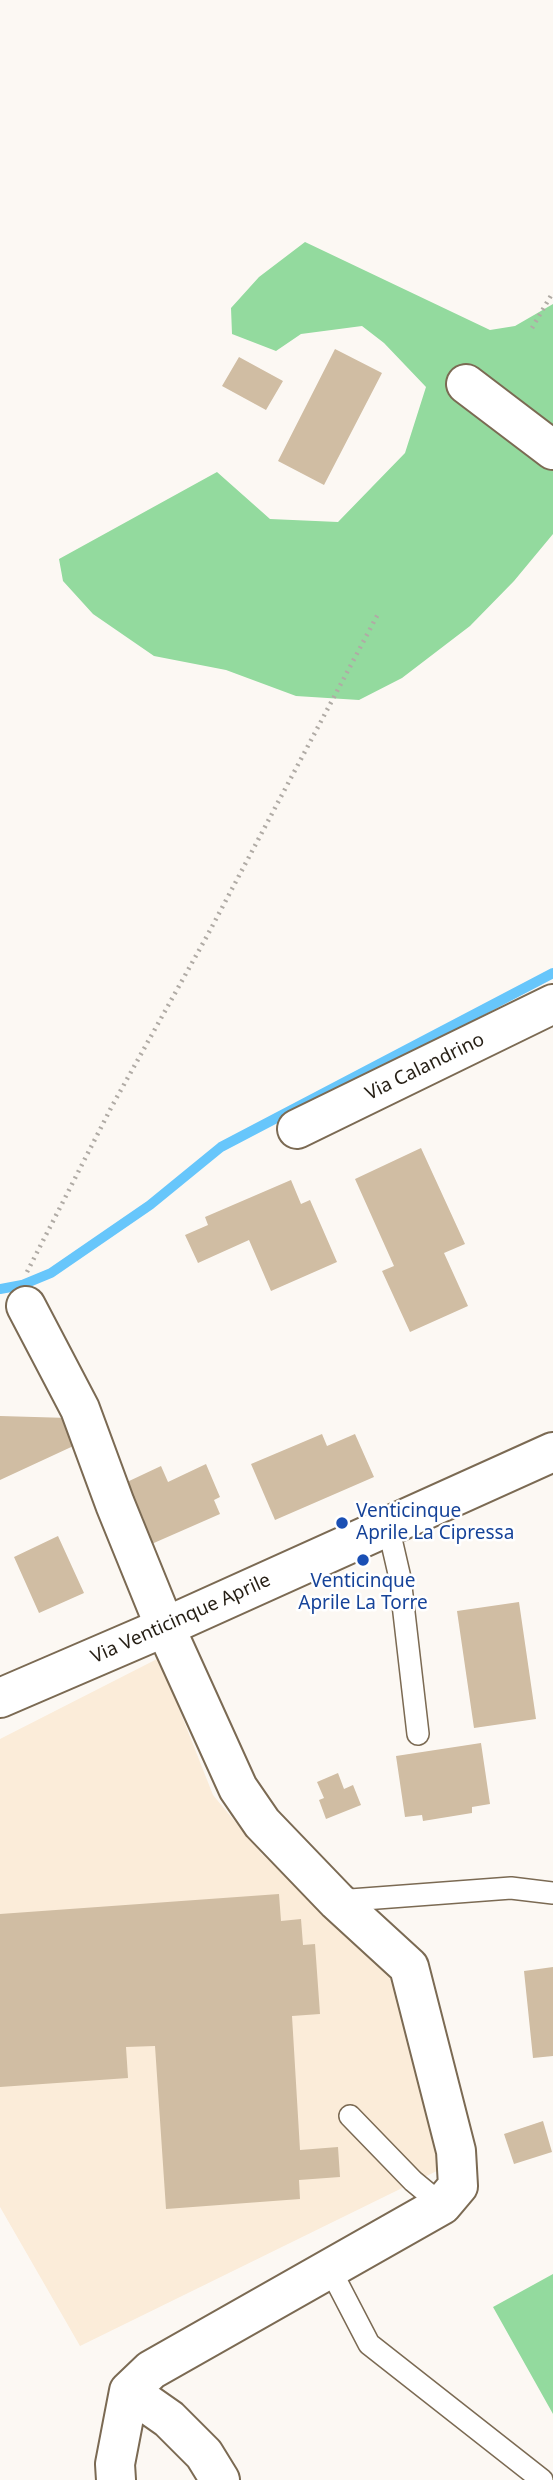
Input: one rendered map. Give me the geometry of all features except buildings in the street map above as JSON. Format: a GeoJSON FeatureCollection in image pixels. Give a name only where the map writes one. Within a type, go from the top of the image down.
{"type":"FeatureCollection","features":[{"type":"Feature","properties":{"kind":"street"},"geometry":{"type":"LineString","coordinates":[[466,384],[553,450]]}},
{"type":"Feature","properties":{"kind":"street","name":"Via Calandrino"},"geometry":{"type":"LineString","coordinates":[[298,1129],[553,1004]]}},
{"type":"Feature","properties":{"kind":"street"},"geometry":{"type":"LineString","coordinates":[[26,1306],[80,1409],[165,1628],[238,1788],[262,1823],[337,1900],[408,1967],[456,2151],[458,2186],[442,2205],[151,2370],[129,2391],[115,2464],[116,2480]]}},
{"type":"Feature","properties":{"kind":"street","name":"Via Venticinque Aprile"},"geometry":{"type":"LineString","coordinates":[[0,1698],[165,1628],[553,1452]]}},
{"type":"Feature","properties":{"kind":"street"},"geometry":{"type":"LineString","coordinates":[[129,2391],[169,2419],[204,2454],[220,2480]]}},
{"type":"Feature","properties":{"kind":"lane"},"geometry":{"type":"LineString","coordinates":[[388,1526],[400,1578],[418,1734]]}},
{"type":"Feature","properties":{"kind":"lane"},"geometry":{"type":"LineString","coordinates":[[337,1900],[511,1888],[553,1893]]}},
{"type":"Feature","properties":{"kind":"lane"},"geometry":{"type":"LineString","coordinates":[[350,2116],[413,2181],[442,2205]]}},
{"type":"Feature","properties":{"kind":"lane"},"geometry":{"type":"LineString","coordinates":[[330,2269],[369,2344],[542,2480]]}},
{"type":"Feature","properties":{"kind":"path"},"geometry":{"type":"LineString","coordinates":[[533,328],[553,292]]}},
{"type":"Feature","properties":{"kind":"path"},"geometry":{"type":"LineString","coordinates":[[26,1306],[23,1279],[112,1106],[207,936],[378,614]]}},
{"type":"Feature","properties":{"kind":"shaded area"},"geometry":{"type":"Polygon","coordinates":[[[159,1658],[213,1795],[262,1854],[368,1945],[393,1978],[445,2167],[80,2346],[0,2207],[0,1739],[159,1658]]]}},
{"type":"Feature","properties":{"kind":"green space"},"geometry":{"type":"Polygon","coordinates":[[[305,242],[490,330],[515,326],[553,304],[553,534],[514,581],[470,626],[402,678],[359,700],[296,696],[226,670],[154,656],[93,614],[63,581],[59,559],[217,472],[270,519],[338,522],[405,453],[426,387],[384,343],[362,326],[301,334],[276,351],[232,334],[231,308],[259,277],[305,242]]]}},
{"type":"Feature","properties":{"kind":"green space"},"geometry":{"type":"Polygon","coordinates":[[[553,2274],[553,2414],[493,2307],[553,2274]]]}},
{"type":"Feature","properties":{"kind":"waterway"},"geometry":{"type":"LineString","coordinates":[[0,1289],[22,1285],[51,1273],[150,1205],[221,1147],[553,973]]}},
{"type":"Feature","properties":{"kind":"place","name":"Venticinque Aprile La Cipressa"},"geometry":{"type":"Point","coordinates":[342,1523]}},
{"type":"Feature","properties":{"kind":"place","name":"Venticinque Aprile La Torre"},"geometry":{"type":"Point","coordinates":[363,1560]}}]}
